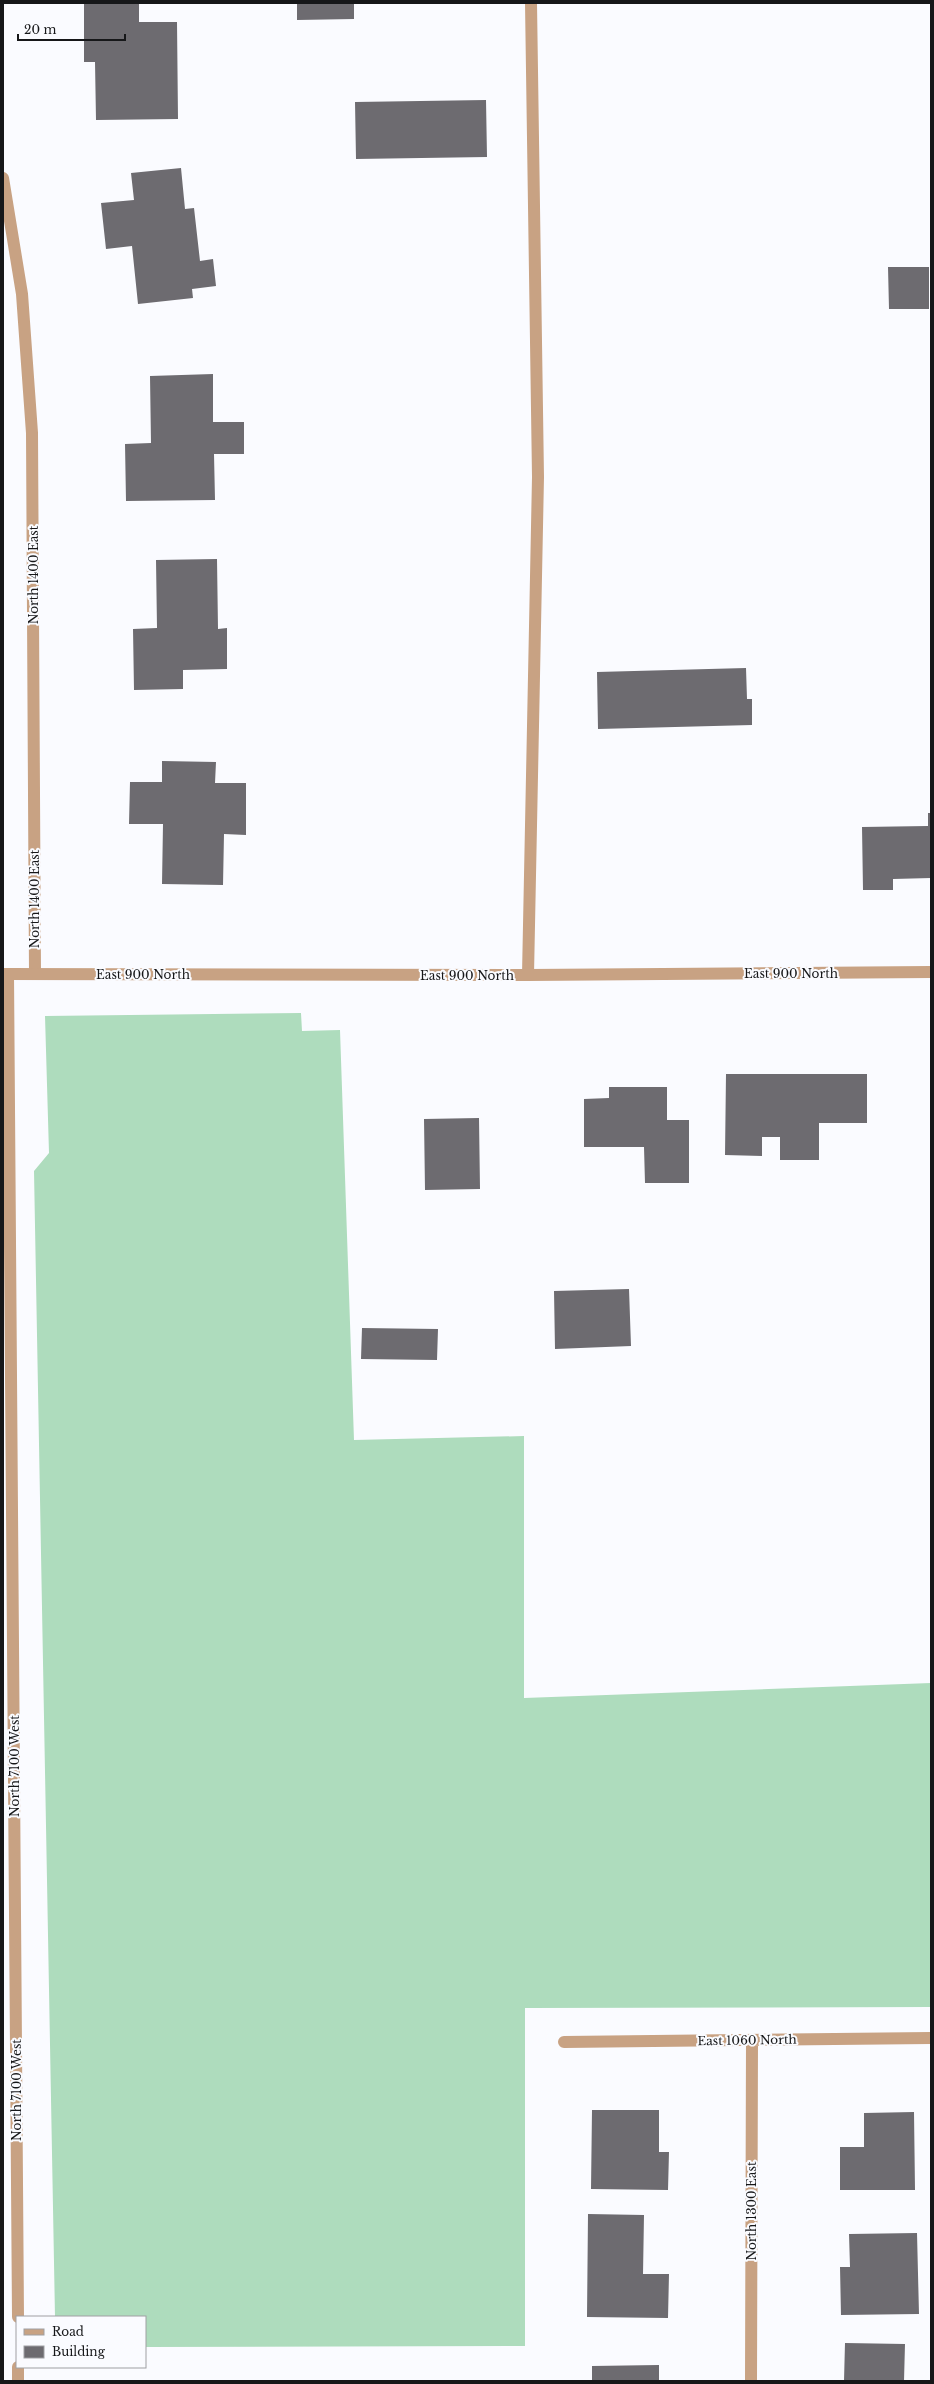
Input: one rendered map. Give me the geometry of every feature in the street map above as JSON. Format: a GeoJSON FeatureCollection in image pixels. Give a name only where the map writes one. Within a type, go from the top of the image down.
{"type":"FeatureCollection","features":[{"type":"Feature","properties":{"kind":"street"},"geometry":{"type":"LineString","coordinates":[[528,975],[538,477],[531,3]]}},
{"type":"Feature","properties":{"kind":"street","name":"North 1400 East"},"geometry":{"type":"LineString","coordinates":[[3,178],[22,294],[32,434],[35,974]]}},
{"type":"Feature","properties":{"kind":"street","name":"East 900 North"},"geometry":{"type":"LineString","coordinates":[[6,974],[528,975],[931,972]]}},
{"type":"Feature","properties":{"kind":"street","name":"North 7100 West"},"geometry":{"type":"LineString","coordinates":[[6,974],[18,2316]]}},
{"type":"Feature","properties":{"kind":"street","name":"East 1060 North"},"geometry":{"type":"LineString","coordinates":[[564,2042],[931,2038]]}},
{"type":"Feature","properties":{"kind":"street","name":"North 1300 East"},"geometry":{"type":"LineString","coordinates":[[751,2381],[752,2040]]}},
{"type":"Feature","properties":{"kind":"street"},"geometry":{"type":"LineString","coordinates":[[18,2368],[18,2381]]}},
{"type":"Feature","properties":{"kind":"green space"},"geometry":{"type":"Polygon","coordinates":[[[301,1013],[302,1031],[340,1030],[354,1440],[524,1436],[524,1698],[931,1683],[931,2007],[525,2008],[525,2346],[146,2347],[146,2316],[55,2316],[34,1171],[49,1153],[45,1016],[301,1013]]]}},
{"type":"Feature","properties":{"kind":"building"},"geometry":{"type":"Polygon","coordinates":[[[84,3],[139,3],[139,22],[177,22],[178,119],[96,120],[95,62],[84,62],[84,3]]]}},
{"type":"Feature","properties":{"kind":"building"},"geometry":{"type":"Polygon","coordinates":[[[297,3],[354,3],[354,19],[297,20],[297,3]]]}},
{"type":"Feature","properties":{"kind":"building"},"geometry":{"type":"Polygon","coordinates":[[[486,100],[487,157],[356,159],[355,102],[486,100]]]}},
{"type":"Feature","properties":{"kind":"building"},"geometry":{"type":"Polygon","coordinates":[[[181,168],[185,209],[194,208],[200,261],[213,259],[216,286],[192,289],[193,298],[138,304],[132,246],[106,249],[101,203],[134,200],[131,173],[181,168]]]}},
{"type":"Feature","properties":{"kind":"building"},"geometry":{"type":"Polygon","coordinates":[[[888,267],[929,267],[929,309],[889,309],[888,267]]]}},
{"type":"Feature","properties":{"kind":"building"},"geometry":{"type":"Polygon","coordinates":[[[213,374],[213,422],[244,422],[244,454],[214,454],[215,500],[126,501],[125,444],[151,443],[150,376],[213,374]]]}},
{"type":"Feature","properties":{"kind":"building"},"geometry":{"type":"Polygon","coordinates":[[[217,559],[218,629],[227,628],[227,669],[183,670],[183,689],[134,690],[133,629],[157,628],[156,560],[217,559]]]}},
{"type":"Feature","properties":{"kind":"building"},"geometry":{"type":"Polygon","coordinates":[[[746,668],[747,699],[752,699],[752,725],[598,729],[597,672],[746,668]]]}},
{"type":"Feature","properties":{"kind":"building"},"geometry":{"type":"Polygon","coordinates":[[[162,761],[216,762],[215,783],[246,783],[246,835],[224,834],[223,885],[162,884],[163,824],[129,824],[130,782],[162,782],[162,761]]]}},
{"type":"Feature","properties":{"kind":"building"},"geometry":{"type":"Polygon","coordinates":[[[928,813],[931,813],[931,878],[893,879],[893,890],[863,890],[862,827],[928,826],[928,813]]]}},
{"type":"Feature","properties":{"kind":"building"},"geometry":{"type":"Polygon","coordinates":[[[726,1074],[867,1074],[867,1123],[819,1123],[819,1160],[780,1160],[780,1137],[762,1137],[762,1156],[725,1155],[726,1074]]]}},
{"type":"Feature","properties":{"kind":"building"},"geometry":{"type":"Polygon","coordinates":[[[609,1087],[667,1087],[667,1120],[689,1120],[689,1183],[645,1183],[644,1147],[584,1147],[584,1099],[609,1098],[609,1087]]]}},
{"type":"Feature","properties":{"kind":"building"},"geometry":{"type":"Polygon","coordinates":[[[479,1118],[480,1189],[425,1190],[424,1119],[479,1118]]]}},
{"type":"Feature","properties":{"kind":"building"},"geometry":{"type":"Polygon","coordinates":[[[629,1289],[631,1346],[555,1349],[554,1291],[629,1289]]]}},
{"type":"Feature","properties":{"kind":"building"},"geometry":{"type":"Polygon","coordinates":[[[362,1328],[438,1329],[437,1360],[361,1359],[362,1328]]]}},
{"type":"Feature","properties":{"kind":"building"},"geometry":{"type":"Polygon","coordinates":[[[592,2110],[659,2110],[659,2152],[669,2152],[668,2190],[591,2189],[592,2110]]]}},
{"type":"Feature","properties":{"kind":"building"},"geometry":{"type":"Polygon","coordinates":[[[914,2112],[915,2190],[840,2190],[840,2147],[864,2147],[864,2113],[914,2112]]]}},
{"type":"Feature","properties":{"kind":"building"},"geometry":{"type":"Polygon","coordinates":[[[588,2214],[644,2215],[643,2274],[669,2274],[668,2318],[587,2317],[588,2214]]]}},
{"type":"Feature","properties":{"kind":"building"},"geometry":{"type":"Polygon","coordinates":[[[917,2233],[919,2314],[841,2315],[840,2267],[850,2267],[849,2234],[917,2233]]]}},
{"type":"Feature","properties":{"kind":"building"},"geometry":{"type":"Polygon","coordinates":[[[845,2343],[905,2344],[904,2381],[844,2381],[845,2343]]]}},
{"type":"Feature","properties":{"kind":"building"},"geometry":{"type":"Polygon","coordinates":[[[659,2365],[659,2381],[592,2381],[592,2366],[659,2365]]]}}]}
